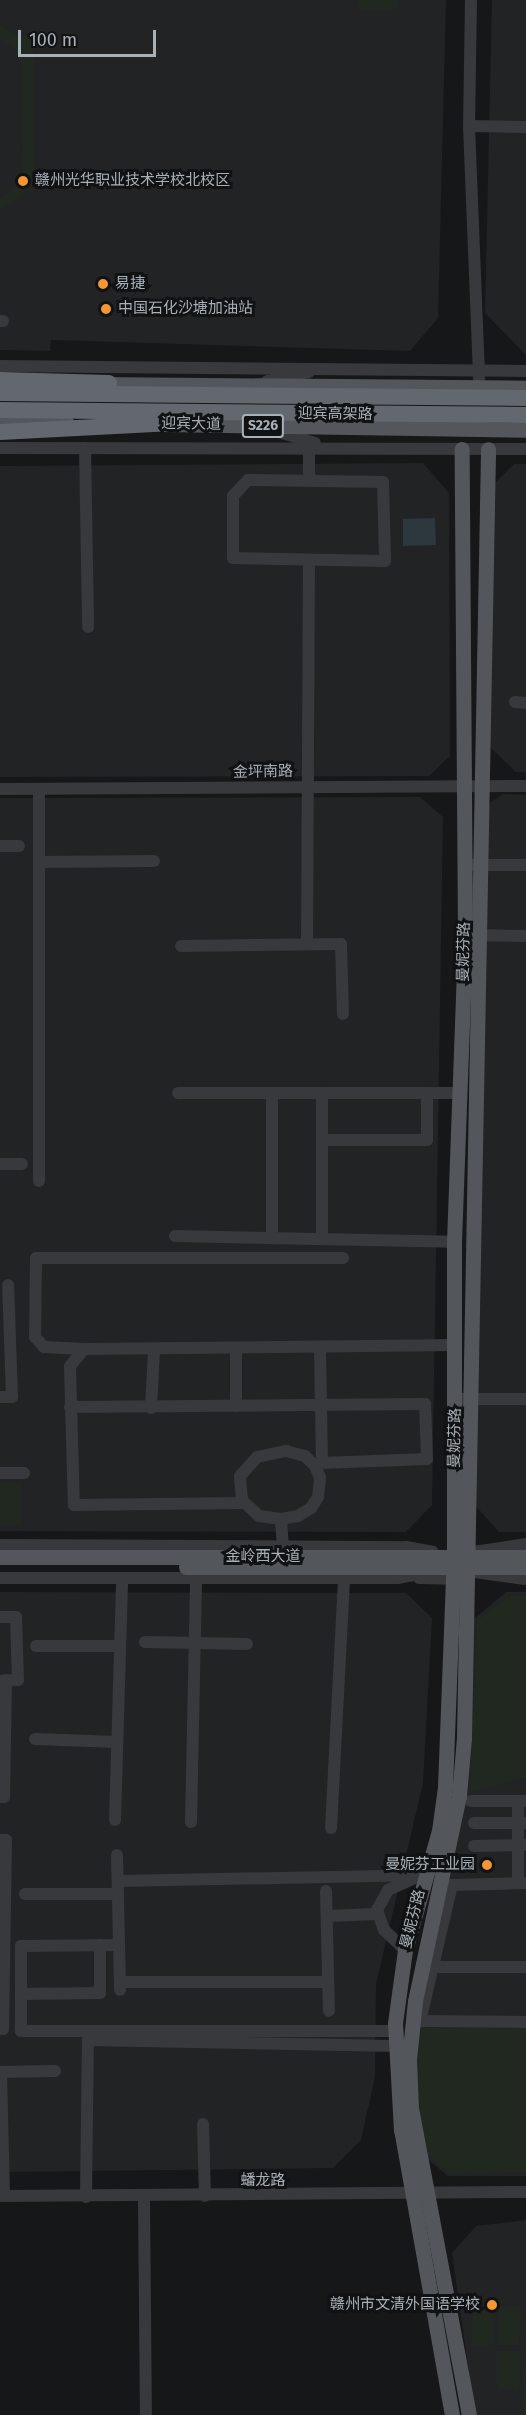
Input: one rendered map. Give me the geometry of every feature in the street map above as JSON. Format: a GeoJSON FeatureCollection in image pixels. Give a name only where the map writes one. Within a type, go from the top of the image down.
{"type":"FeatureCollection","features":[{"type":"Feature","properties":{"kind":"highway"},"geometry":{"type":"LineString","coordinates":[[0,382],[371,397]]}},
{"type":"Feature","properties":{"kind":"highway","name":"迎宾高架路"},"geometry":{"type":"LineString","coordinates":[[0,393],[526,398]]}},
{"type":"Feature","properties":{"kind":"highway","name":"迎宾高架路"},"geometry":{"type":"LineString","coordinates":[[0,410],[526,415]]}},
{"type":"Feature","properties":{"kind":"highway"},"geometry":{"type":"LineString","coordinates":[[0,444],[58,426],[374,415]]}},
{"type":"Feature","properties":{"kind":"main road"},"geometry":{"type":"LineString","coordinates":[[0,382],[251,385],[479,380],[526,388]]}},
{"type":"Feature","properties":{"kind":"main road","name":"迎宾大道"},"geometry":{"type":"LineString","coordinates":[[0,420],[476,431],[526,430]]}},
{"type":"Feature","properties":{"kind":"main road","name":"曼妮芬路"},"geometry":{"type":"LineString","coordinates":[[462,449],[465,786],[473,865]]}},
{"type":"Feature","properties":{"kind":"main road","name":"曼妮芬路"},"geometry":{"type":"LineString","coordinates":[[452,2415],[420,2195],[411,2109],[409,2059],[415,2001],[459,1795],[463,1399],[473,865],[482,786],[488,449]]}},
{"type":"Feature","properties":{"kind":"main road","name":"曼妮芬路"},"geometry":{"type":"LineString","coordinates":[[463,1399],[456,1345],[454,1242],[459,1093],[472,935]]}},
{"type":"Feature","properties":{"kind":"main road","name":"金岭西大道"},"geometry":{"type":"LineString","coordinates":[[0,1557],[462,1562],[526,1567]]}},
{"type":"Feature","properties":{"kind":"main road","name":"金岭西大道"},"geometry":{"type":"LineString","coordinates":[[0,1568],[462,1562],[526,1557]]}},
{"type":"Feature","properties":{"kind":"main road","name":"曼妮芬路"},"geometry":{"type":"LineString","coordinates":[[462,1562],[445,1787],[439,1831],[424,1875],[405,1950],[397,1988],[395,2038],[401,2130],[420,2195],[469,2415]]}},
{"type":"Feature","properties":{"kind":"street"},"geometry":{"type":"LineString","coordinates":[[462,449],[476,431],[479,380],[469,126],[471,0]]}},
{"type":"Feature","properties":{"kind":"street"},"geometry":{"type":"LineString","coordinates":[[469,126],[526,127]]}},
{"type":"Feature","properties":{"kind":"street"},"geometry":{"type":"LineString","coordinates":[[0,366],[331,368],[479,380],[526,371]]}},
{"type":"Feature","properties":{"kind":"street"},"geometry":{"type":"LineString","coordinates":[[251,385],[331,368]]}},
{"type":"Feature","properties":{"kind":"street"},"geometry":{"type":"LineString","coordinates":[[259,426],[328,447]]}},
{"type":"Feature","properties":{"kind":"street"},"geometry":{"type":"LineString","coordinates":[[476,431],[488,449]]}},
{"type":"Feature","properties":{"kind":"street","name":"迎宾大道"},"geometry":{"type":"LineString","coordinates":[[0,444],[85,448],[526,449]]}},
{"type":"Feature","properties":{"kind":"street"},"geometry":{"type":"LineString","coordinates":[[309,447],[309,481]]}},
{"type":"Feature","properties":{"kind":"street"},"geometry":{"type":"LineString","coordinates":[[85,448],[88,627]]}},
{"type":"Feature","properties":{"kind":"street"},"geometry":{"type":"LineString","coordinates":[[248,480],[384,482],[385,561],[309,560],[233,558],[233,496],[248,480]]}},
{"type":"Feature","properties":{"kind":"street"},"geometry":{"type":"LineString","coordinates":[[307,944],[306,786],[309,560]]}},
{"type":"Feature","properties":{"kind":"street","name":"金坪南路"},"geometry":{"type":"LineString","coordinates":[[0,789],[526,786]]}},
{"type":"Feature","properties":{"kind":"street"},"geometry":{"type":"LineString","coordinates":[[39,789],[39,1180]]}},
{"type":"Feature","properties":{"kind":"street"},"geometry":{"type":"LineString","coordinates":[[0,846],[18,846]]}},
{"type":"Feature","properties":{"kind":"street"},"geometry":{"type":"LineString","coordinates":[[39,861],[154,861]]}},
{"type":"Feature","properties":{"kind":"street"},"geometry":{"type":"LineString","coordinates":[[473,865],[526,865]]}},
{"type":"Feature","properties":{"kind":"street"},"geometry":{"type":"LineString","coordinates":[[472,935],[526,936]]}},
{"type":"Feature","properties":{"kind":"street"},"geometry":{"type":"LineString","coordinates":[[181,946],[341,944],[343,1014]]}},
{"type":"Feature","properties":{"kind":"street"},"geometry":{"type":"LineString","coordinates":[[178,1093],[459,1093]]}},
{"type":"Feature","properties":{"kind":"street"},"geometry":{"type":"LineString","coordinates":[[322,1093],[322,1239]]}},
{"type":"Feature","properties":{"kind":"street"},"geometry":{"type":"LineString","coordinates":[[322,1140],[427,1140],[427,1093]]}},
{"type":"Feature","properties":{"kind":"street"},"geometry":{"type":"LineString","coordinates":[[272,1094],[272,1238]]}},
{"type":"Feature","properties":{"kind":"street"},"geometry":{"type":"LineString","coordinates":[[0,1164],[22,1164]]}},
{"type":"Feature","properties":{"kind":"street"},"geometry":{"type":"LineString","coordinates":[[175,1236],[454,1242]]}},
{"type":"Feature","properties":{"kind":"street"},"geometry":{"type":"LineString","coordinates":[[343,1258],[36,1258],[35,1337],[44,1347],[84,1349],[236,1350],[456,1345]]}},
{"type":"Feature","properties":{"kind":"street"},"geometry":{"type":"LineString","coordinates":[[0,1397],[12,1397],[8,1285]]}},
{"type":"Feature","properties":{"kind":"street"},"geometry":{"type":"LineString","coordinates":[[84,1349],[70,1366],[74,1505],[244,1503]]}},
{"type":"Feature","properties":{"kind":"street"},"geometry":{"type":"LineString","coordinates":[[70,1407],[320,1407],[425,1404],[427,1459],[319,1465],[293,1451],[257,1457],[240,1476],[239,1488],[244,1503],[259,1516],[281,1519],[298,1516],[315,1503],[321,1484],[319,1465],[320,1407],[320,1349]]}},
{"type":"Feature","properties":{"kind":"street"},"geometry":{"type":"LineString","coordinates":[[151,1408],[154,1350]]}},
{"type":"Feature","properties":{"kind":"street"},"geometry":{"type":"LineString","coordinates":[[236,1350],[236,1406]]}},
{"type":"Feature","properties":{"kind":"street"},"geometry":{"type":"LineString","coordinates":[[463,1399],[526,1399]]}},
{"type":"Feature","properties":{"kind":"street"},"geometry":{"type":"LineString","coordinates":[[0,1473],[24,1473]]}},
{"type":"Feature","properties":{"kind":"street"},"geometry":{"type":"LineString","coordinates":[[281,1519],[284,1547]]}},
{"type":"Feature","properties":{"kind":"street"},"geometry":{"type":"LineString","coordinates":[[0,1578],[397,1578],[462,1562],[520,1544]]}},
{"type":"Feature","properties":{"kind":"street"},"geometry":{"type":"LineString","coordinates":[[0,1545],[406,1547],[462,1562],[510,1579],[526,1579]]}},
{"type":"Feature","properties":{"kind":"street"},"geometry":{"type":"LineString","coordinates":[[115,1820],[122,1578]]}},
{"type":"Feature","properties":{"kind":"street"},"geometry":{"type":"LineString","coordinates":[[190,1822],[196,1578]]}},
{"type":"Feature","properties":{"kind":"street"},"geometry":{"type":"LineString","coordinates":[[331,1828],[344,1578]]}},
{"type":"Feature","properties":{"kind":"street"},"geometry":{"type":"LineString","coordinates":[[0,1617],[16,1617],[18,1680],[3,1680],[4,1797],[0,1797]]}},
{"type":"Feature","properties":{"kind":"street"},"geometry":{"type":"LineString","coordinates":[[145,1642],[247,1644]]}},
{"type":"Feature","properties":{"kind":"street"},"geometry":{"type":"LineString","coordinates":[[36,1646],[120,1646]]}},
{"type":"Feature","properties":{"kind":"street"},"geometry":{"type":"LineString","coordinates":[[35,1739],[117,1742]]}},
{"type":"Feature","properties":{"kind":"street"},"geometry":{"type":"LineString","coordinates":[[471,1801],[522,1801],[522,1883],[452,1885],[430,1967],[420,2021],[526,2022]]}},
{"type":"Feature","properties":{"kind":"street"},"geometry":{"type":"LineString","coordinates":[[474,1823],[522,1823]]}},
{"type":"Feature","properties":{"kind":"street"},"geometry":{"type":"LineString","coordinates":[[0,1840],[6,1840],[3,2029],[0,2029]]}},
{"type":"Feature","properties":{"kind":"street"},"geometry":{"type":"LineString","coordinates":[[474,1846],[522,1845]]}},
{"type":"Feature","properties":{"kind":"street"},"geometry":{"type":"LineString","coordinates":[[117,1855],[120,1986],[328,1982]]}},
{"type":"Feature","properties":{"kind":"street"},"geometry":{"type":"LineString","coordinates":[[118,1881],[424,1875]]}},
{"type":"Feature","properties":{"kind":"street"},"geometry":{"type":"LineString","coordinates":[[377,1914],[388,1890],[424,1875]]}},
{"type":"Feature","properties":{"kind":"street"},"geometry":{"type":"LineString","coordinates":[[326,1891],[329,2011]]}},
{"type":"Feature","properties":{"kind":"street"},"geometry":{"type":"LineString","coordinates":[[26,1894],[118,1894]]}},
{"type":"Feature","properties":{"kind":"street"},"geometry":{"type":"LineString","coordinates":[[327,1916],[377,1914]]}},
{"type":"Feature","properties":{"kind":"street"},"geometry":{"type":"LineString","coordinates":[[377,1914],[388,1936],[405,1950]]}},
{"type":"Feature","properties":{"kind":"street"},"geometry":{"type":"LineString","coordinates":[[21,1994],[100,1993],[100,1945]]}},
{"type":"Feature","properties":{"kind":"street"},"geometry":{"type":"LineString","coordinates":[[119,1945],[21,1946],[21,2031],[395,2038]]}},
{"type":"Feature","properties":{"kind":"street"},"geometry":{"type":"LineString","coordinates":[[430,1967],[526,1967]]}},
{"type":"Feature","properties":{"kind":"street"},"geometry":{"type":"LineString","coordinates":[[86,2197],[88,2040],[395,2038]]}},
{"type":"Feature","properties":{"kind":"street"},"geometry":{"type":"LineString","coordinates":[[2,2196],[0,2072],[55,2071]]}},
{"type":"Feature","properties":{"kind":"street"},"geometry":{"type":"LineString","coordinates":[[203,2124],[205,2196]]}},
{"type":"Feature","properties":{"kind":"street","name":"蟠龙路"},"geometry":{"type":"LineString","coordinates":[[2,2196],[420,2195],[526,2192]]}},
{"type":"Feature","properties":{"kind":"street"},"geometry":{"type":"LineString","coordinates":[[144,2196],[146,2415]]}},
{"type":"Feature","properties":{"kind":"shaded area"},"geometry":{"type":"Polygon","coordinates":[[[0,0],[446,0],[438,318],[410,351],[51,340],[50,351],[0,350],[0,0]]]}},
{"type":"Feature","properties":{"kind":"shaded area"},"geometry":{"type":"Polygon","coordinates":[[[358,0],[397,0],[397,9],[358,9],[358,0]]]}},
{"type":"Feature","properties":{"kind":"shaded area"},"geometry":{"type":"Polygon","coordinates":[[[492,0],[526,0],[526,355],[485,313],[492,0]]]}},
{"type":"Feature","properties":{"kind":"shaded area"},"geometry":{"type":"Polygon","coordinates":[[[0,25],[21,37],[33,37],[35,169],[23,196],[0,210],[0,198],[16,187],[23,170],[22,66],[14,48],[0,38],[0,25]]]}},
{"type":"Feature","properties":{"kind":"shaded area"},"geometry":{"type":"Polygon","coordinates":[[[423,463],[449,493],[450,756],[429,776],[0,777],[0,466],[423,463]]]}},
{"type":"Feature","properties":{"kind":"shaded area"},"geometry":{"type":"Polygon","coordinates":[[[514,464],[526,464],[526,772],[516,772],[490,747],[490,488],[514,464]]]}},
{"type":"Feature","properties":{"kind":"shaded area"},"geometry":{"type":"Polygon","coordinates":[[[435,518],[436,545],[403,546],[403,519],[435,518]]]}},
{"type":"Feature","properties":{"kind":"shaded area"},"geometry":{"type":"Polygon","coordinates":[[[503,794],[526,795],[526,1532],[499,1532],[472,1502],[484,807],[503,794]]]}},
{"type":"Feature","properties":{"kind":"shaded area"},"geometry":{"type":"Polygon","coordinates":[[[420,797],[443,817],[432,1505],[406,1532],[0,1531],[0,798],[420,797]]]}},
{"type":"Feature","properties":{"kind":"shaded area"},"geometry":{"type":"Polygon","coordinates":[[[0,1483],[21,1483],[21,1525],[0,1525],[0,1483]]]}},
{"type":"Feature","properties":{"kind":"shaded area"},"geometry":{"type":"Polygon","coordinates":[[[0,1592],[406,1593],[432,1618],[423,1783],[376,1984],[375,2077],[361,2140],[333,2168],[0,2172],[0,1592]]]}},
{"type":"Feature","properties":{"kind":"shaded area","name":"曼妮芬工业园"},"geometry":{"type":"Polygon","coordinates":[[[506,1592],[526,1592],[526,2176],[448,2176],[425,2157],[414,2099],[416,2027],[467,1793],[474,1619],[506,1592]]]}},
{"type":"Feature","properties":{"kind":"shaded area"},"geometry":{"type":"Polygon","coordinates":[[[508,1596],[526,1596],[526,1777],[470,1792],[477,1621],[508,1596]]]}},
{"type":"Feature","properties":{"kind":"shaded area"},"geometry":{"type":"Polygon","coordinates":[[[418,2027],[526,2028],[526,2172],[449,2174],[428,2155],[417,2099],[418,2027]]]}},
{"type":"Feature","properties":{"kind":"shaded area","name":"赣州市文清外国语学校"},"geometry":{"type":"Polygon","coordinates":[[[526,2220],[526,2415],[475,2415],[452,2253],[476,2226],[526,2220]]]}},
{"type":"Feature","properties":{"kind":"shaded area"},"geometry":{"type":"Polygon","coordinates":[[[473,2307],[494,2307],[493,2345],[472,2345],[473,2307]]]}},
{"type":"Feature","properties":{"kind":"shaded area"},"geometry":{"type":"Polygon","coordinates":[[[499,2307],[520,2307],[519,2345],[498,2345],[499,2307]]]}},
{"type":"Feature","properties":{"kind":"shaded area"},"geometry":{"type":"Polygon","coordinates":[[[525,2307],[526,2415],[522,2415],[522,2402],[525,2307]]]}},
{"type":"Feature","properties":{"kind":"shaded area"},"geometry":{"type":"Polygon","coordinates":[[[498,2351],[519,2351],[519,2389],[498,2389],[498,2351]]]}},
{"type":"Feature","properties":{"kind":"place","name":"赣州光华职业技术学校北校区"},"geometry":{"type":"Point","coordinates":[23,181]}},
{"type":"Feature","properties":{"kind":"place","name":"易捷"},"geometry":{"type":"Point","coordinates":[103,284]}},
{"type":"Feature","properties":{"kind":"place","name":"中国石化沙塘加油站"},"geometry":{"type":"Point","coordinates":[106,309]}},
{"type":"Feature","properties":{"kind":"place","name":"曼妮芬工业园"},"geometry":{"type":"Point","coordinates":[487,1865]}},
{"type":"Feature","properties":{"kind":"place","name":"赣州市文清外国语学校"},"geometry":{"type":"Point","coordinates":[492,2305]}}]}
